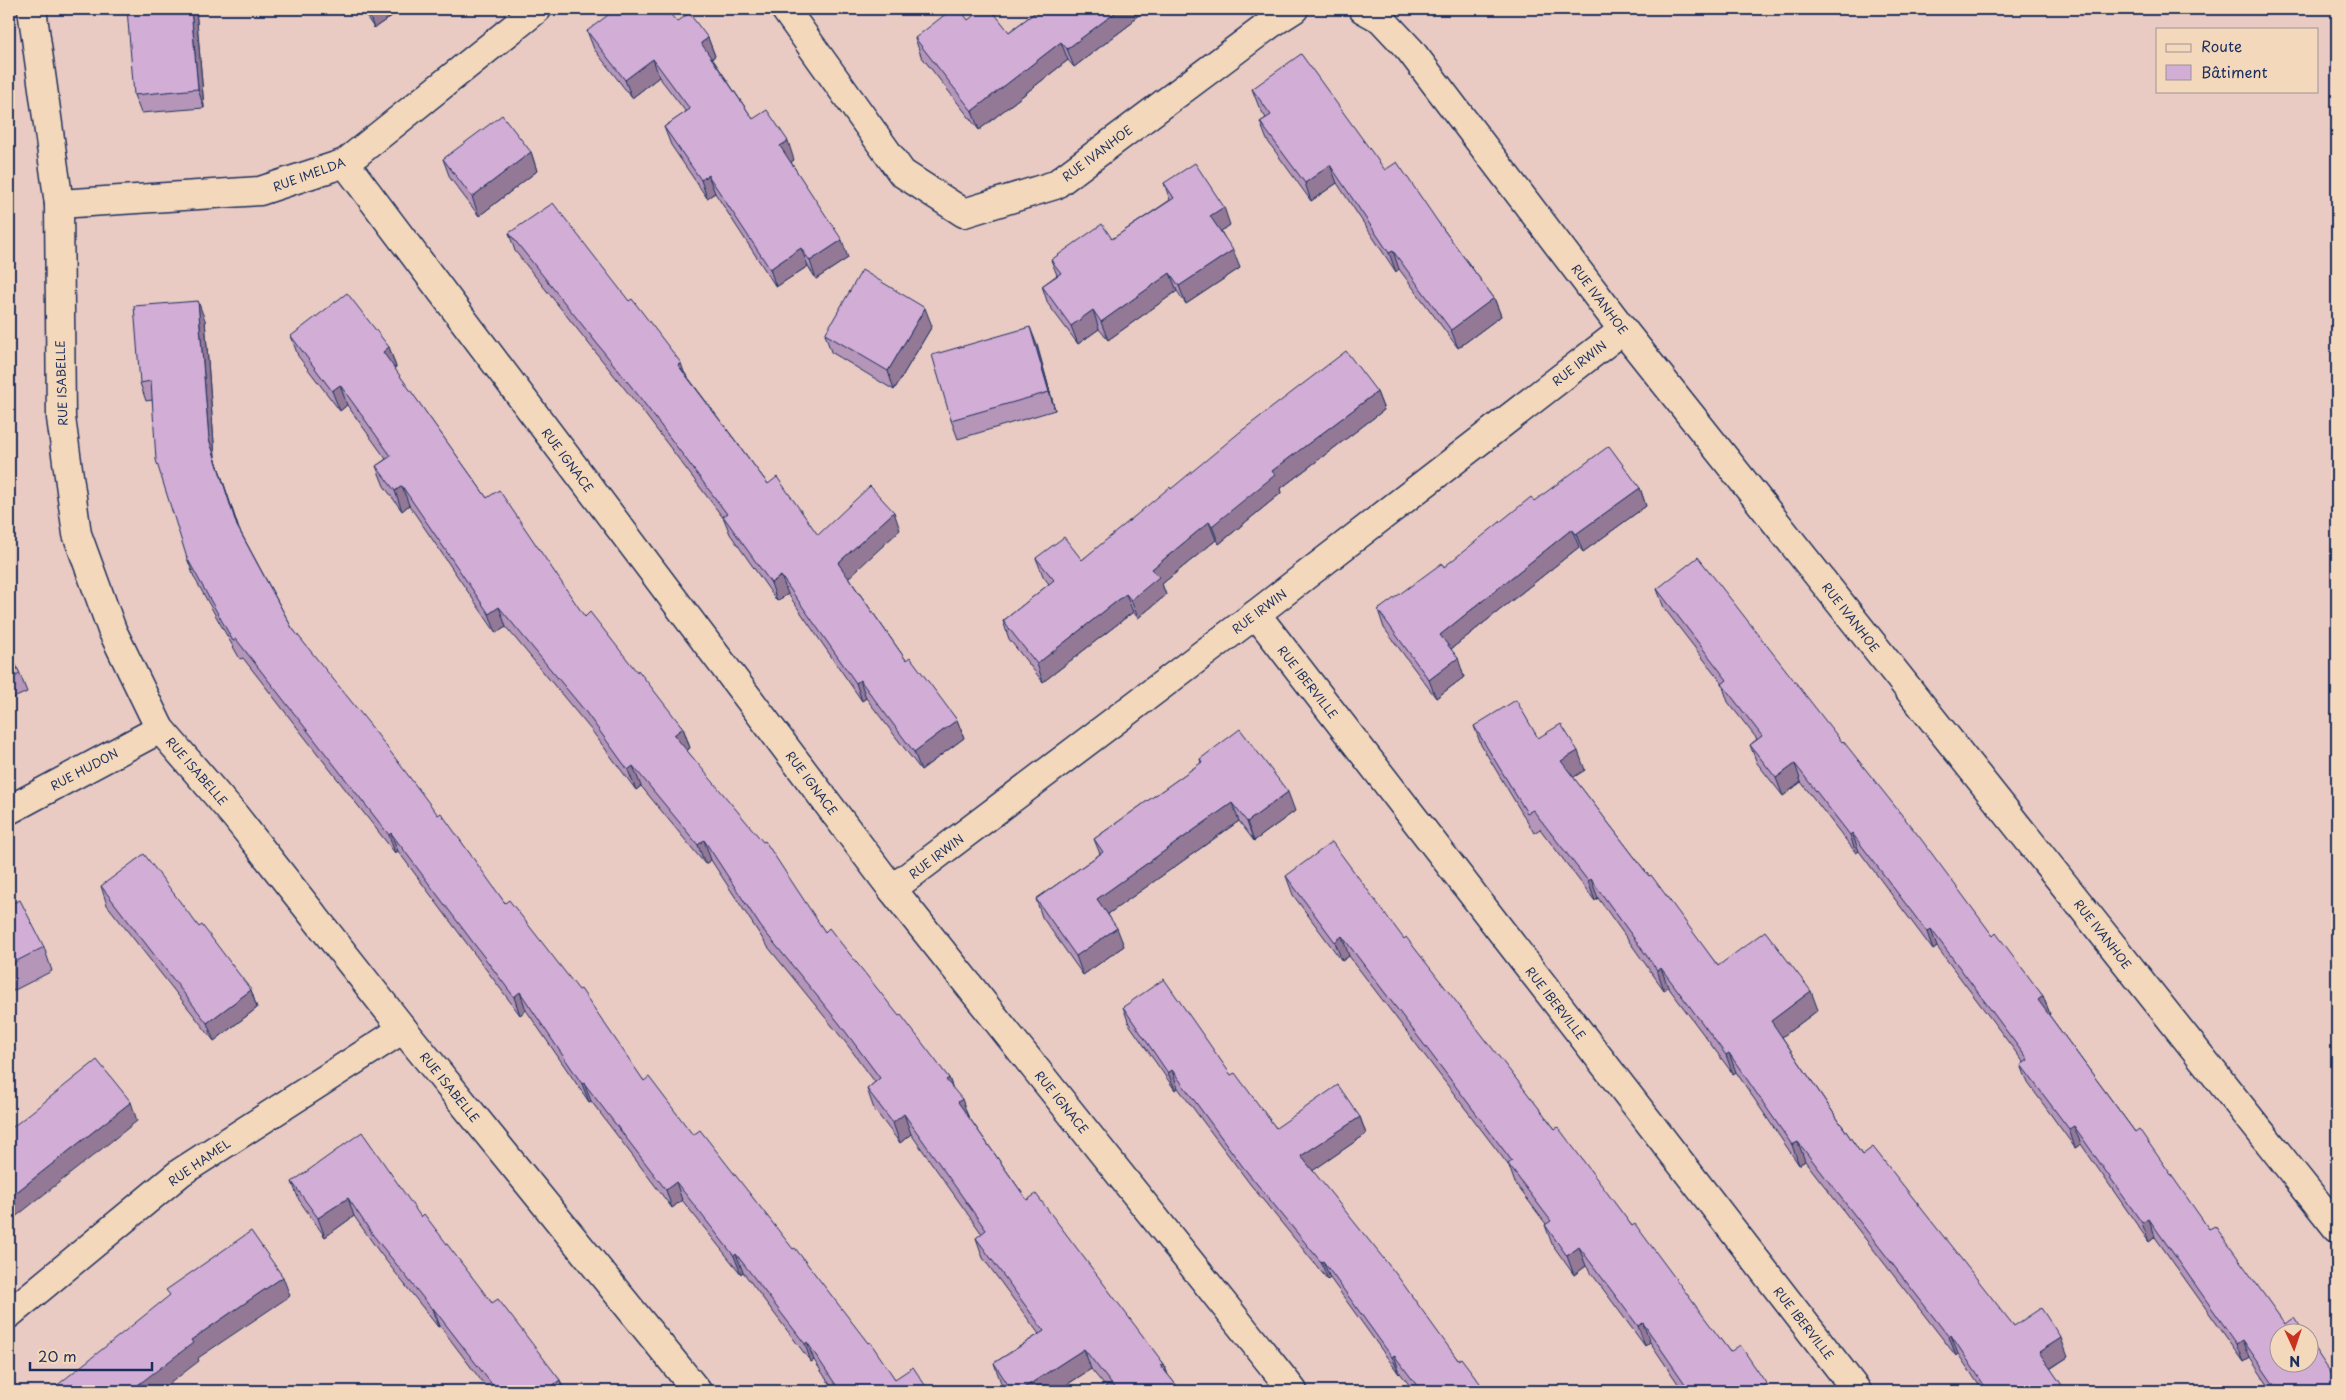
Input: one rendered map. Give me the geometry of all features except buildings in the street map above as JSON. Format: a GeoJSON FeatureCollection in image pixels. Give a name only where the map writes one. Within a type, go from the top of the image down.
{"type":"FeatureCollection","features":[{"type":"Feature","properties":{"kind":"street","name":"RUE ISABELLE"},"geometry":{"type":"LineString","coordinates":[[32,9],[59,204],[61,418],[77,534],[112,630],[160,728],[235,816],[403,1029],[697,1391]]}},
{"type":"Feature","properties":{"kind":"street","name":"RUE IMELDA"},"geometry":{"type":"LineString","coordinates":[[59,204],[260,191],[345,164],[537,9]]}},
{"type":"Feature","properties":{"kind":"street","name":"RUE IVANHOE"},"geometry":{"type":"LineString","coordinates":[[785,9],[902,173],[964,213],[1055,185],[1269,25],[1294,9]]}},
{"type":"Feature","properties":{"kind":"street","name":"RUE IVANHOE"},"geometry":{"type":"LineString","coordinates":[[1363,9],[1381,19],[1410,50],[1623,330],[2337,1228]]}},
{"type":"Feature","properties":{"kind":"street","name":"RUE IGNACE"},"geometry":{"type":"LineString","coordinates":[[345,164],[892,889],[1293,1391]]}},
{"type":"Feature","properties":{"kind":"street","name":"RUE IRWIN"},"geometry":{"type":"LineString","coordinates":[[892,889],[1256,614],[1623,330]]}},
{"type":"Feature","properties":{"kind":"street","name":"RUE IBERVILLE"},"geometry":{"type":"LineString","coordinates":[[1256,614],[1857,1391]]}},
{"type":"Feature","properties":{"kind":"street","name":"RUE HUDON"},"geometry":{"type":"LineString","coordinates":[[9,810],[160,728]]}},
{"type":"Feature","properties":{"kind":"street","name":"RUE HAMEL"},"geometry":{"type":"LineString","coordinates":[[9,1314],[181,1172],[403,1029]]}}]}
